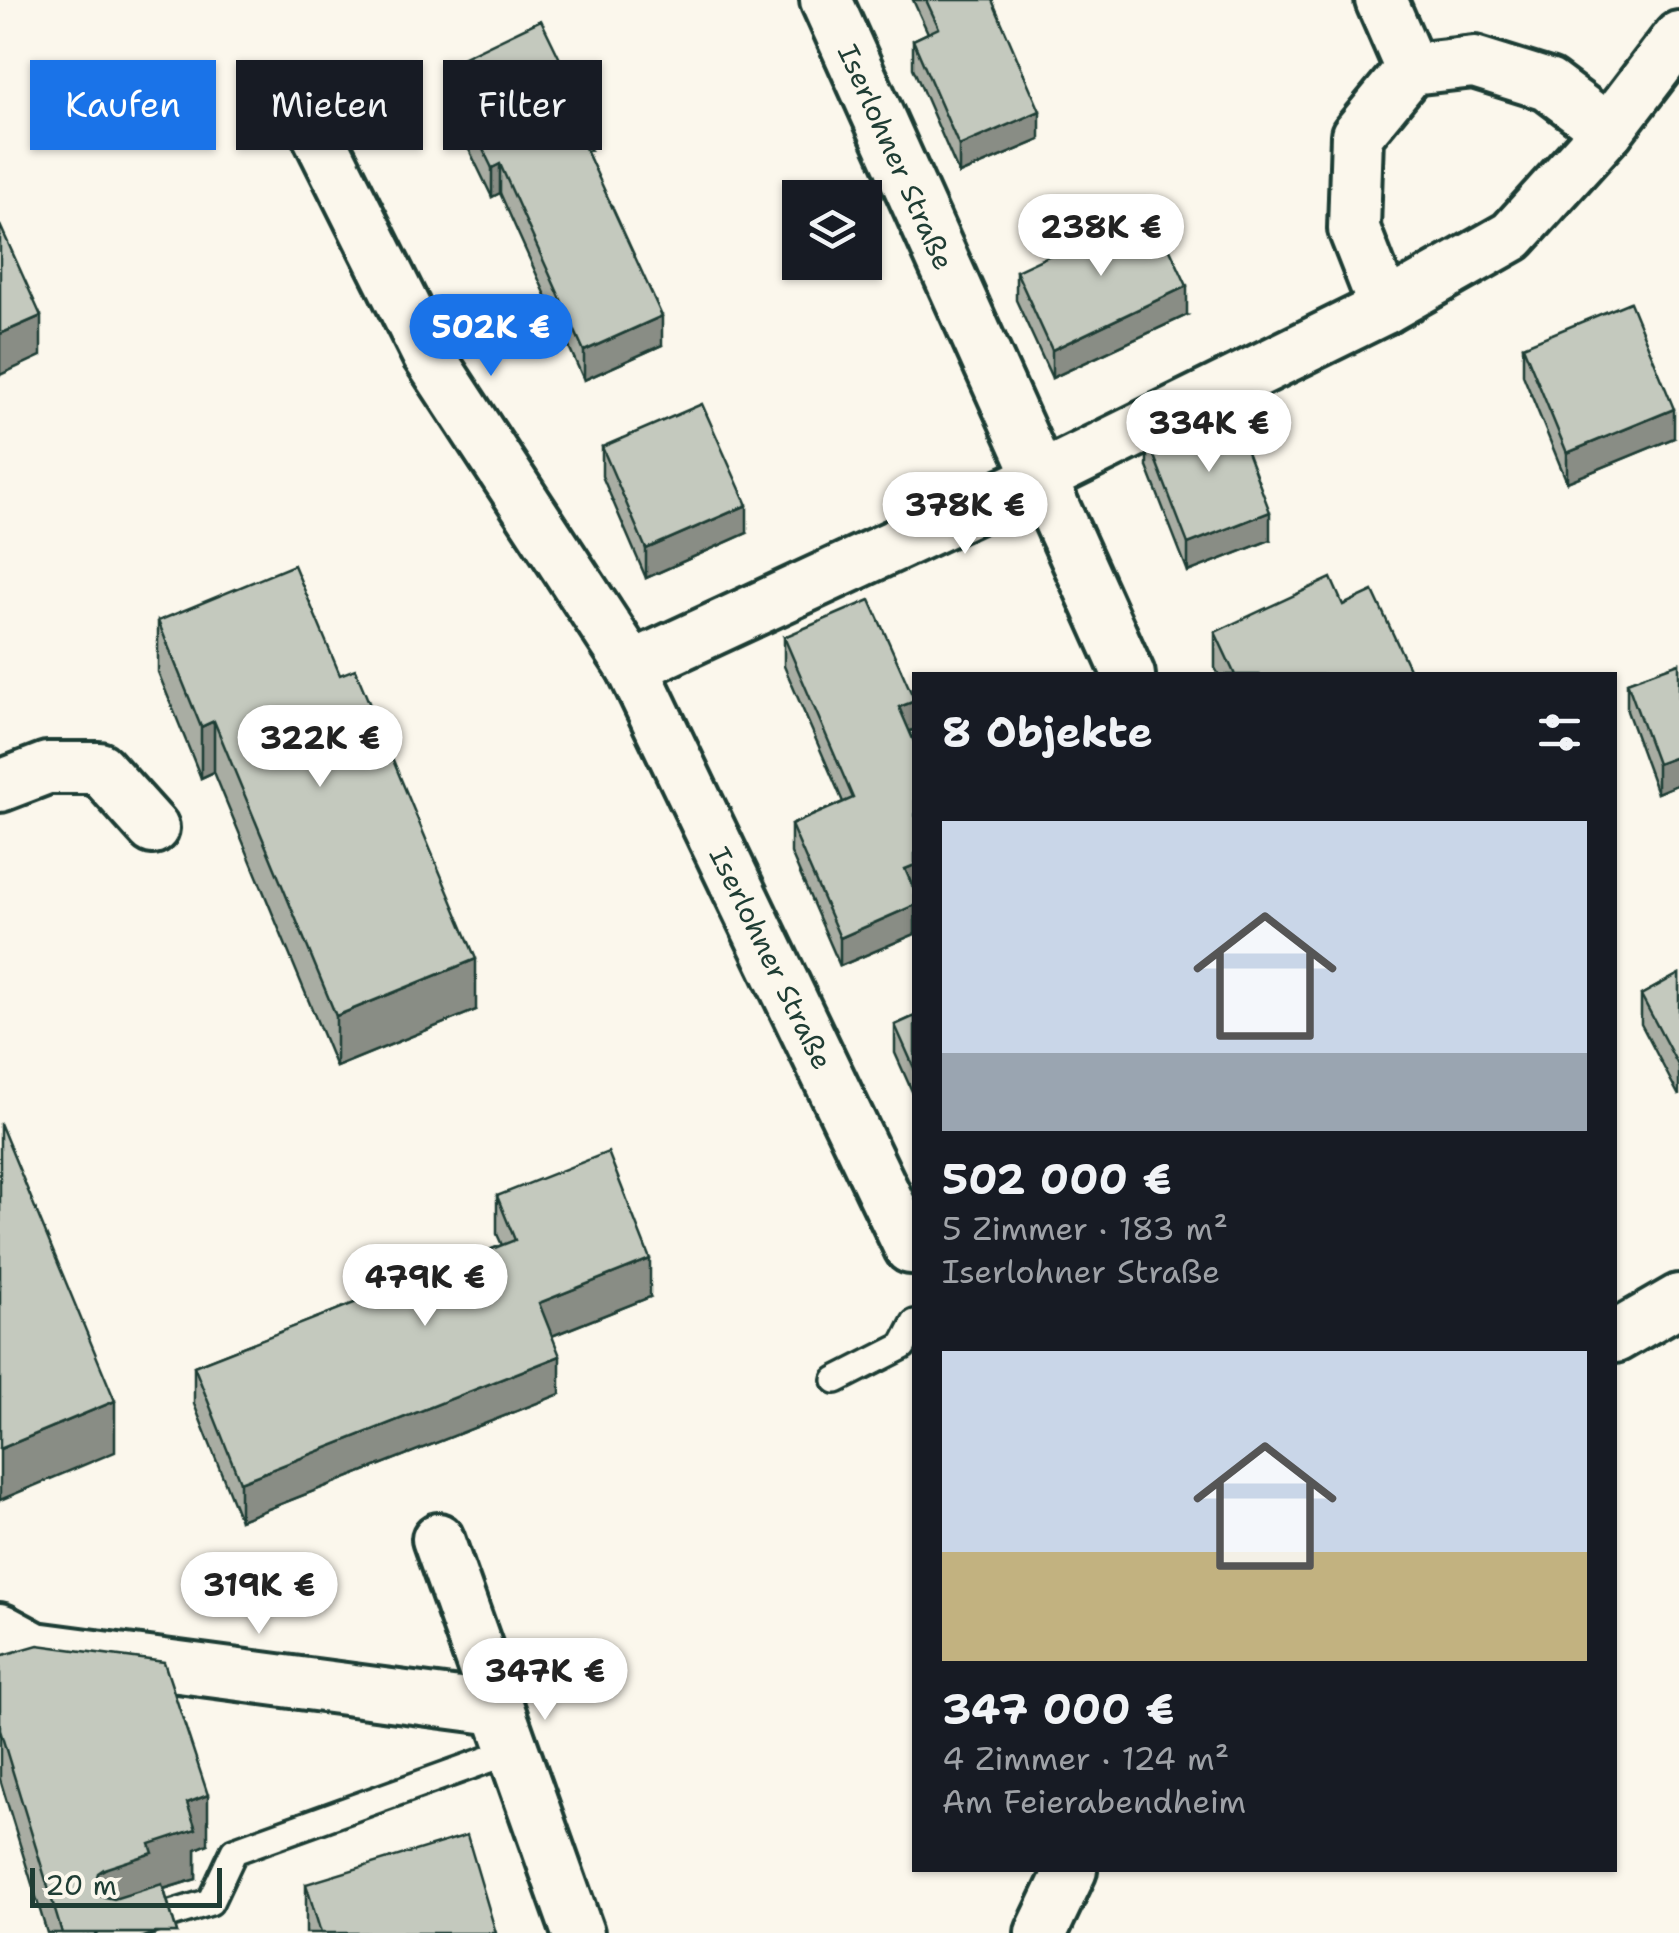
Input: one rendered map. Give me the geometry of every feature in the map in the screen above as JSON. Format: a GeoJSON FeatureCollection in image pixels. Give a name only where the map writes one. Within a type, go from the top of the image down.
{"type":"FeatureCollection","features":[{"type":"Feature","properties":{"kind":"street","name":"Iserlohner Straße"},"geometry":{"type":"LineString","coordinates":[[826,0],[1128,672]]}},
{"type":"Feature","properties":{"kind":"street"},"geometry":{"type":"LineString","coordinates":[[1381,0],[1411,69]]}},
{"type":"Feature","properties":{"kind":"street"},"geometry":{"type":"LineString","coordinates":[[632,667],[1040,478],[1385,308],[1512,236],[1608,130],[1679,37]]}},
{"type":"Feature","properties":{"kind":"street"},"geometry":{"type":"LineString","coordinates":[[1385,308],[1354,229],[1357,135],[1411,69],[1474,62],[1548,86],[1608,130]]}},
{"type":"Feature","properties":{"kind":"street","name":"Iserlohner Straße"},"geometry":{"type":"LineString","coordinates":[[326,150],[428,354],[632,667],[912,1256]]}},
{"type":"Feature","properties":{"kind":"street"},"geometry":{"type":"LineString","coordinates":[[0,786],[48,768],[99,768],[153,828]]}},
{"type":"Feature","properties":{"kind":"street"},"geometry":{"type":"LineString","coordinates":[[1617,1336],[1679,1300]]}},
{"type":"Feature","properties":{"kind":"street"},"geometry":{"type":"LineString","coordinates":[[438,1540],[578,1933]]}},
{"type":"Feature","properties":{"kind":"street"},"geometry":{"type":"LineString","coordinates":[[0,1629],[35,1648],[505,1730]]}},
{"type":"Feature","properties":{"kind":"street"},"geometry":{"type":"LineString","coordinates":[[1042,1933],[1071,1872]]}},
{"type":"Feature","properties":{"kind":"lane"},"geometry":{"type":"LineString","coordinates":[[836,1380],[904,1346],[912,1329]]}},
{"type":"Feature","properties":{"kind":"lane"},"geometry":{"type":"LineString","coordinates":[[110,1933],[210,1902],[234,1851],[505,1730]]}},
{"type":"Feature","properties":{"kind":"building"},"geometry":{"type":"Polygon","coordinates":[[[926,0],[992,0],[1040,111],[959,146],[913,40],[939,28],[926,0]]]}},
{"type":"Feature","properties":{"kind":"building"},"geometry":{"type":"Polygon","coordinates":[[[541,20],[560,60],[458,60],[541,20]]]}},
{"type":"Feature","properties":{"kind":"building"},"geometry":{"type":"Polygon","coordinates":[[[483,150],[586,150],[662,316],[584,351],[500,164],[492,168],[483,150]]]}},
{"type":"Feature","properties":{"kind":"building"},"geometry":{"type":"Polygon","coordinates":[[[1151,208],[1187,286],[1052,350],[1016,271],[1151,208]]]}},
{"type":"Feature","properties":{"kind":"building"},"geometry":{"type":"Polygon","coordinates":[[[0,225],[41,316],[0,334],[0,225]]]}},
{"type":"Feature","properties":{"kind":"building"},"geometry":{"type":"Polygon","coordinates":[[[1630,302],[1674,409],[1567,453],[1523,346],[1630,302]]]}},
{"type":"Feature","properties":{"kind":"building"},"geometry":{"type":"Polygon","coordinates":[[[702,404],[747,505],[646,549],[602,447],[702,404]]]}},
{"type":"Feature","properties":{"kind":"building"},"geometry":{"type":"Polygon","coordinates":[[[1230,407],[1270,512],[1188,544],[1147,438],[1230,407]]]}},
{"type":"Feature","properties":{"kind":"building"},"geometry":{"type":"Polygon","coordinates":[[[294,565],[340,675],[355,669],[476,959],[336,1016],[214,721],[201,727],[158,621],[294,565]]]}},
{"type":"Feature","properties":{"kind":"building"},"geometry":{"type":"Polygon","coordinates":[[[1331,578],[1343,605],[1373,591],[1411,672],[1234,672],[1215,632],[1331,578]]]}},
{"type":"Feature","properties":{"kind":"building"},"geometry":{"type":"Polygon","coordinates":[[[870,600],[912,694],[912,702],[899,707],[912,737],[912,866],[905,869],[912,885],[912,906],[840,938],[791,825],[853,798],[784,637],[870,600]]]}},
{"type":"Feature","properties":{"kind":"building"},"geometry":{"type":"Polygon","coordinates":[[[1679,663],[1679,756],[1657,764],[1627,682],[1679,663]]]}},
{"type":"Feature","properties":{"kind":"building"},"geometry":{"type":"Polygon","coordinates":[[[1679,974],[1679,1067],[1641,995],[1679,974]]]}},
{"type":"Feature","properties":{"kind":"building"},"geometry":{"type":"Polygon","coordinates":[[[912,1017],[912,1063],[895,1025],[912,1017]]]}},
{"type":"Feature","properties":{"kind":"building"},"geometry":{"type":"Polygon","coordinates":[[[0,1123],[115,1401],[0,1449],[0,1123]]]}},
{"type":"Feature","properties":{"kind":"building"},"geometry":{"type":"Polygon","coordinates":[[[608,1152],[650,1259],[539,1303],[560,1356],[240,1482],[194,1366],[515,1240],[497,1196],[608,1152]]]}},
{"type":"Feature","properties":{"kind":"building"},"geometry":{"type":"Polygon","coordinates":[[[38,1645],[164,1662],[208,1795],[187,1803],[196,1829],[150,1844],[153,1853],[104,1869],[98,1873],[94,1887],[100,1896],[114,1899],[162,1884],[177,1933],[62,1933],[0,1730],[0,1656],[38,1645]]]}},
{"type":"Feature","properties":{"kind":"building"},"geometry":{"type":"Polygon","coordinates":[[[467,1835],[496,1933],[321,1933],[306,1884],[467,1835]]]}}]}
